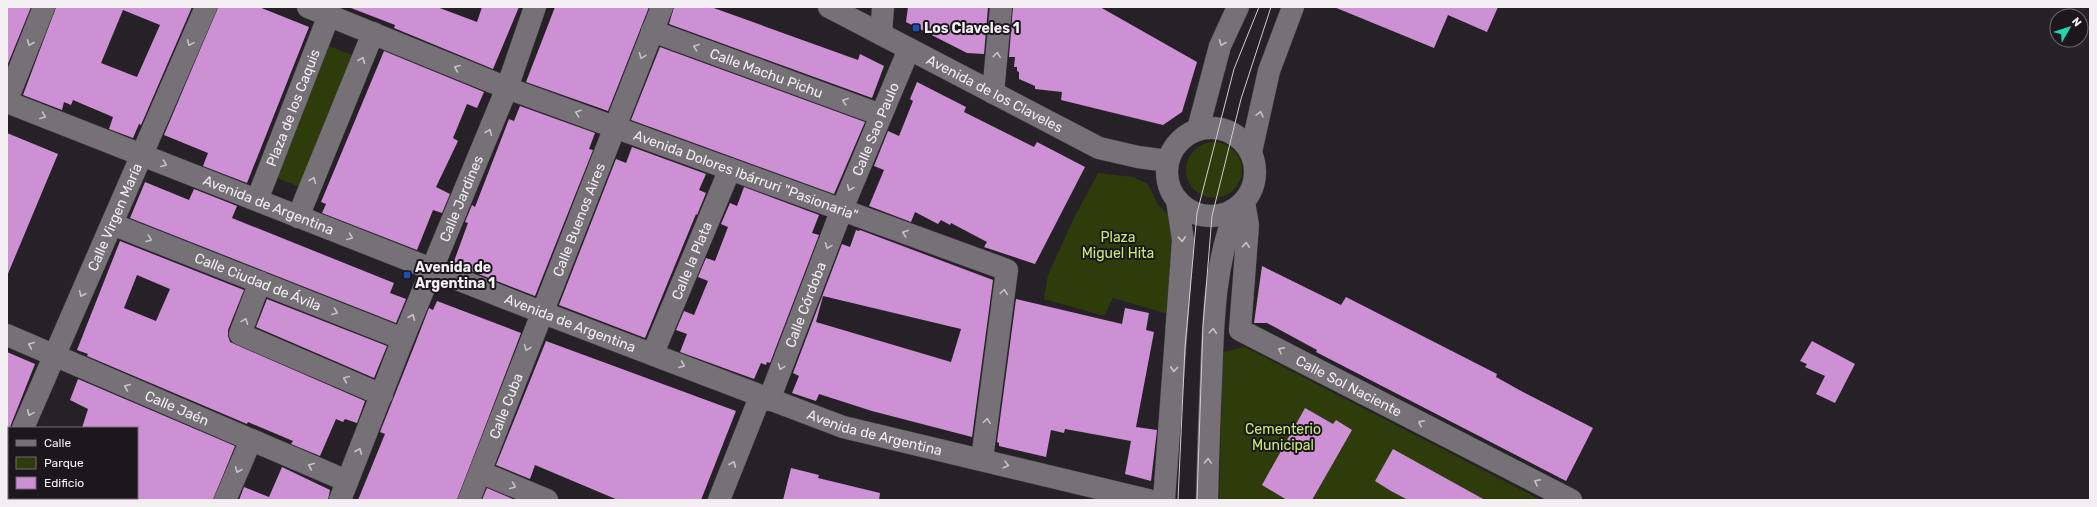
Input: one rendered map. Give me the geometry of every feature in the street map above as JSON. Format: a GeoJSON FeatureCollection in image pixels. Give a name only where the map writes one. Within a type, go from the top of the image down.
{"type":"FeatureCollection","features":[{"type":"Feature","properties":{"kind":"street"},"geometry":{"type":"LineString","coordinates":[[7,101],[44,7]]}},
{"type":"Feature","properties":{"kind":"street","name":"Calle Virgen María"},"geometry":{"type":"LineString","coordinates":[[23,427],[56,356],[140,155],[206,7]]}},
{"type":"Feature","properties":{"kind":"street","name":"Avenida Dolores Ibárruri \"Pasionaria\""},"geometry":{"type":"LineString","coordinates":[[308,7],[507,88],[615,126],[1007,270],[982,459]]}},
{"type":"Feature","properties":{"kind":"street","name":"Calle Jardines"},"geometry":{"type":"LineString","coordinates":[[343,491],[403,339],[507,88],[535,7]]}},
{"type":"Feature","properties":{"kind":"street","name":"Calle Buenos Aires"},"geometry":{"type":"LineString","coordinates":[[541,312],[662,7]]}},
{"type":"Feature","properties":{"kind":"street","name":"Avenida de los Claveles"},"geometry":{"type":"LineString","coordinates":[[829,7],[1099,148],[1138,157],[1168,161]]}},
{"type":"Feature","properties":{"kind":"street"},"geometry":{"type":"LineString","coordinates":[[881,34],[883,7]]}},
{"type":"Feature","properties":{"kind":"street"},"geometry":{"type":"LineString","coordinates":[[993,93],[1001,7]]}},
{"type":"Feature","properties":{"kind":"street"},"geometry":{"type":"LineString","coordinates":[[1198,129],[1220,46],[1238,7]]}},
{"type":"Feature","properties":{"kind":"street"},"geometry":{"type":"LineString","coordinates":[[1251,152],[1269,71],[1293,7]]}},
{"type":"Feature","properties":{"kind":"street","name":"Plaza de los Caquis"},"geometry":{"type":"LineString","coordinates":[[257,200],[328,15]]}},
{"type":"Feature","properties":{"kind":"street","name":"Calle Machu Pichu"},"geometry":{"type":"LineString","coordinates":[[652,31],[882,114]]}},
{"type":"Feature","properties":{"kind":"street"},"geometry":{"type":"LineString","coordinates":[[298,217],[373,33]]}},
{"type":"Feature","properties":{"kind":"street","name":"Calle Sao Paulo"},"geometry":{"type":"LineString","coordinates":[[842,209],[909,49]]}},
{"type":"Feature","properties":{"kind":"street","name":"Avenida de Argentina"},"geometry":{"type":"LineString","coordinates":[[7,101],[140,155],[541,312],[653,353],[764,398],[843,427],[982,459],[1148,500]]}},
{"type":"Feature","properties":{"kind":"street"},"geometry":{"type":"LineString","coordinates":[[1207,500],[1212,334],[1220,258],[1227,232],[1241,205],[1253,188],[1256,169],[1251,152],[1240,138],[1232,132],[1212,127],[1198,129],[1185,136],[1173,149],[1168,161],[1167,174],[1170,189],[1177,200],[1191,211],[1212,216],[1222,215],[1241,205]]}},
{"type":"Feature","properties":{"kind":"street","name":"Calle la Plata"},"geometry":{"type":"LineString","coordinates":[[653,353],[730,169]]}},
{"type":"Feature","properties":{"kind":"street"},"geometry":{"type":"LineString","coordinates":[[1164,500],[1183,240],[1177,200]]}},
{"type":"Feature","properties":{"kind":"street","name":"Calle Sol Naciente"},"geometry":{"type":"LineString","coordinates":[[1241,205],[1248,225],[1240,330],[1571,500]]}},
{"type":"Feature","properties":{"kind":"street","name":"Calle Córdoba"},"geometry":{"type":"LineString","coordinates":[[719,500],[764,398],[842,209]]}},
{"type":"Feature","properties":{"kind":"street","name":"Calle Ciudad de Ávila"},"geometry":{"type":"LineString","coordinates":[[112,224],[403,339]]}},
{"type":"Feature","properties":{"kind":"street"},"geometry":{"type":"LineString","coordinates":[[260,282],[240,334],[382,394]]}},
{"type":"Feature","properties":{"kind":"street","name":"Calle Cuba"},"geometry":{"type":"LineString","coordinates":[[469,500],[541,312]]}},
{"type":"Feature","properties":{"kind":"street","name":"Calle Jaén"},"geometry":{"type":"LineString","coordinates":[[7,335],[251,440],[343,491]]}},
{"type":"Feature","properties":{"kind":"street"},"geometry":{"type":"LineString","coordinates":[[225,500],[251,440]]}},
{"type":"Feature","properties":{"kind":"street"},"geometry":{"type":"LineString","coordinates":[[480,472],[547,500]]}},
{"type":"Feature","properties":{"kind":"green space"},"geometry":{"type":"Polygon","coordinates":[[[329,46],[352,55],[300,187],[277,178],[329,46]]]}},
{"type":"Feature","properties":{"kind":"green space"},"geometry":{"type":"Polygon","coordinates":[[[1209,142],[1219,142],[1234,150],[1240,159],[1242,170],[1240,181],[1234,190],[1219,198],[1209,198],[1198,193],[1191,186],[1186,175],[1186,165],[1191,154],[1198,147],[1209,142]]]}},
{"type":"Feature","properties":{"kind":"green space","name":"Plaza Miguel Hita"},"geometry":{"type":"Polygon","coordinates":[[[1098,173],[1133,177],[1148,184],[1157,203],[1172,219],[1168,314],[1113,298],[1104,316],[1044,299],[1048,275],[1073,220],[1098,173]]]}},
{"type":"Feature","properties":{"kind":"green space","name":"Cementerio Municipal"},"geometry":{"type":"Polygon","coordinates":[[[1245,347],[1541,500],[1219,500],[1223,352],[1245,347]]]}},
{"type":"Feature","properties":{"kind":"building"},"geometry":{"type":"Polygon","coordinates":[[[7,7],[31,7],[7,66],[7,7]]]}},
{"type":"Feature","properties":{"kind":"building"},"geometry":{"type":"Polygon","coordinates":[[[56,7],[192,7],[141,125],[139,124],[133,138],[109,129],[113,117],[73,100],[71,105],[64,102],[62,110],[23,95],[56,7]],[[123,10],[101,63],[137,77],[160,25],[123,10]]]}},
{"type":"Feature","properties":{"kind":"building"},"geometry":{"type":"Polygon","coordinates":[[[218,7],[259,7],[309,27],[247,183],[203,166],[208,153],[164,135],[218,7]]]}},
{"type":"Feature","properties":{"kind":"building"},"geometry":{"type":"Polygon","coordinates":[[[437,7],[477,22],[482,7],[519,7],[493,69],[394,28],[395,25],[351,8],[437,7]]]}},
{"type":"Feature","properties":{"kind":"building"},"geometry":{"type":"Polygon","coordinates":[[[555,7],[649,7],[608,111],[526,82],[555,7]]]}},
{"type":"Feature","properties":{"kind":"building"},"geometry":{"type":"Polygon","coordinates":[[[674,7],[711,7],[858,60],[860,54],[884,66],[872,98],[669,24],[674,7]]]}},
{"type":"Feature","properties":{"kind":"building"},"geometry":{"type":"Polygon","coordinates":[[[908,7],[988,7],[984,54],[967,53],[906,22],[908,7]]]}},
{"type":"Feature","properties":{"kind":"building"},"geometry":{"type":"Polygon","coordinates":[[[1013,7],[1100,7],[1197,62],[1182,112],[1163,125],[1061,100],[1062,92],[1035,89],[1035,86],[1019,79],[1017,67],[1014,67],[1015,57],[1009,57],[1013,7]]]}},
{"type":"Feature","properties":{"kind":"building"},"geometry":{"type":"Polygon","coordinates":[[[1334,7],[1498,7],[1487,32],[1448,15],[1434,48],[1334,7]]]}},
{"type":"Feature","properties":{"kind":"building"},"geometry":{"type":"Polygon","coordinates":[[[660,47],[865,122],[834,194],[631,120],[660,47]]]}},
{"type":"Feature","properties":{"kind":"building"},"geometry":{"type":"Polygon","coordinates":[[[384,51],[484,92],[477,108],[467,104],[453,138],[458,141],[436,187],[450,194],[442,213],[433,210],[417,250],[322,213],[326,204],[321,202],[384,51]]]}},
{"type":"Feature","properties":{"kind":"building"},"geometry":{"type":"Polygon","coordinates":[[[917,82],[966,107],[964,112],[1034,147],[1037,142],[1085,167],[1035,264],[984,247],[987,242],[951,223],[950,225],[941,220],[938,224],[915,212],[911,222],[869,206],[884,170],[874,166],[888,131],[899,136],[913,101],[910,99],[917,82]]]}},
{"type":"Feature","properties":{"kind":"building"},"geometry":{"type":"Polygon","coordinates":[[[520,106],[595,133],[589,149],[593,150],[535,296],[453,264],[468,223],[465,222],[472,205],[475,207],[509,119],[514,121],[520,106]]]}},
{"type":"Feature","properties":{"kind":"building"},"geometry":{"type":"Polygon","coordinates":[[[7,133],[58,154],[7,276],[7,133]]]}},
{"type":"Feature","properties":{"kind":"building"},"geometry":{"type":"Polygon","coordinates":[[[632,147],[706,174],[699,190],[706,193],[645,338],[559,305],[616,159],[626,163],[632,147]]]}},
{"type":"Feature","properties":{"kind":"building"},"geometry":{"type":"Polygon","coordinates":[[[145,182],[189,200],[194,189],[237,206],[232,218],[394,283],[390,293],[406,299],[396,323],[130,218],[145,182]]]}},
{"type":"Feature","properties":{"kind":"building"},"geometry":{"type":"Polygon","coordinates":[[[744,187],[819,215],[812,233],[819,235],[770,363],[767,362],[766,365],[761,363],[754,379],[680,352],[687,334],[676,330],[684,311],[694,315],[708,281],[698,277],[706,258],[715,261],[728,227],[721,224],[730,203],[737,206],[744,187]]]}},
{"type":"Feature","properties":{"kind":"building"},"geometry":{"type":"Polygon","coordinates":[[[856,230],[860,230],[993,280],[972,437],[872,411],[819,394],[816,401],[792,393],[799,376],[793,373],[842,244],[850,247],[856,230]],[[823,296],[816,322],[951,362],[961,329],[823,296]]]}},
{"type":"Feature","properties":{"kind":"building"},"geometry":{"type":"Polygon","coordinates":[[[120,241],[244,290],[228,330],[230,342],[365,401],[357,423],[345,419],[343,422],[336,419],[320,456],[291,444],[293,441],[248,422],[247,424],[87,356],[88,354],[77,350],[120,241]],[[137,275],[124,308],[156,321],[170,289],[137,275]]]}},
{"type":"Feature","properties":{"kind":"building"},"geometry":{"type":"Polygon","coordinates":[[[1262,266],[1341,305],[1346,297],[1497,374],[1496,377],[1593,428],[1566,481],[1316,352],[1317,350],[1267,323],[1254,323],[1262,266]]]}},
{"type":"Feature","properties":{"kind":"building"},"geometry":{"type":"Polygon","coordinates":[[[267,299],[387,346],[374,378],[256,327],[267,299]]]}},
{"type":"Feature","properties":{"kind":"building"},"geometry":{"type":"Polygon","coordinates":[[[1016,299],[1122,324],[1125,308],[1149,313],[1146,330],[1154,332],[1136,427],[1157,430],[1151,481],[1125,474],[1131,441],[1065,429],[1064,433],[1051,430],[1046,457],[999,446],[999,443],[997,442],[1016,299]]]}},
{"type":"Feature","properties":{"kind":"building"},"geometry":{"type":"Polygon","coordinates":[[[437,301],[521,333],[457,500],[358,500],[385,434],[380,432],[429,308],[433,310],[437,301]]]}},
{"type":"Feature","properties":{"kind":"building"},"geometry":{"type":"Polygon","coordinates":[[[546,341],[736,411],[701,500],[618,500],[535,465],[530,479],[496,465],[546,341]]]}},
{"type":"Feature","properties":{"kind":"building"},"geometry":{"type":"Polygon","coordinates":[[[1812,341],[1855,364],[1835,403],[1816,394],[1825,376],[1805,367],[1807,364],[1800,361],[1812,341]]]}},
{"type":"Feature","properties":{"kind":"building"},"geometry":{"type":"Polygon","coordinates":[[[7,352],[35,364],[10,427],[8,427],[8,432],[7,352]]]}},
{"type":"Feature","properties":{"kind":"building"},"geometry":{"type":"Polygon","coordinates":[[[78,379],[235,446],[213,500],[129,500],[138,499],[138,427],[82,427],[88,409],[70,400],[78,379]]]}},
{"type":"Feature","properties":{"kind":"building"},"geometry":{"type":"Polygon","coordinates":[[[1305,408],[1333,424],[1336,420],[1352,430],[1312,500],[1287,500],[1262,485],[1305,408]]]}},
{"type":"Feature","properties":{"kind":"building"},"geometry":{"type":"Polygon","coordinates":[[[1393,449],[1485,500],[1408,500],[1391,491],[1375,481],[1393,449]]]}},
{"type":"Feature","properties":{"kind":"building"},"geometry":{"type":"Polygon","coordinates":[[[282,467],[330,490],[328,500],[239,500],[244,487],[269,497],[282,467]]]}},
{"type":"Feature","properties":{"kind":"building"},"geometry":{"type":"Polygon","coordinates":[[[791,468],[819,475],[818,478],[880,493],[879,500],[783,500],[791,468]]]}},
{"type":"Feature","properties":{"kind":"building"},"geometry":{"type":"Polygon","coordinates":[[[487,488],[515,500],[482,500],[487,488]]]}},
{"type":"Feature","properties":{"kind":"tram line"},"geometry":{"type":"LineString","coordinates":[[1178,500],[1185,347],[1197,213],[1234,69],[1259,7]]}},
{"type":"Feature","properties":{"kind":"tram line"},"geometry":{"type":"LineString","coordinates":[[1197,500],[1203,326],[1212,216],[1241,99],[1271,7]]}},
{"type":"Feature","properties":{"kind":"place","name":"Los Claveles 1"},"geometry":{"type":"Point","coordinates":[916,28]}},
{"type":"Feature","properties":{"kind":"place","name":"Avenida de Argentina 1"},"geometry":{"type":"Point","coordinates":[407,275]}}]}
